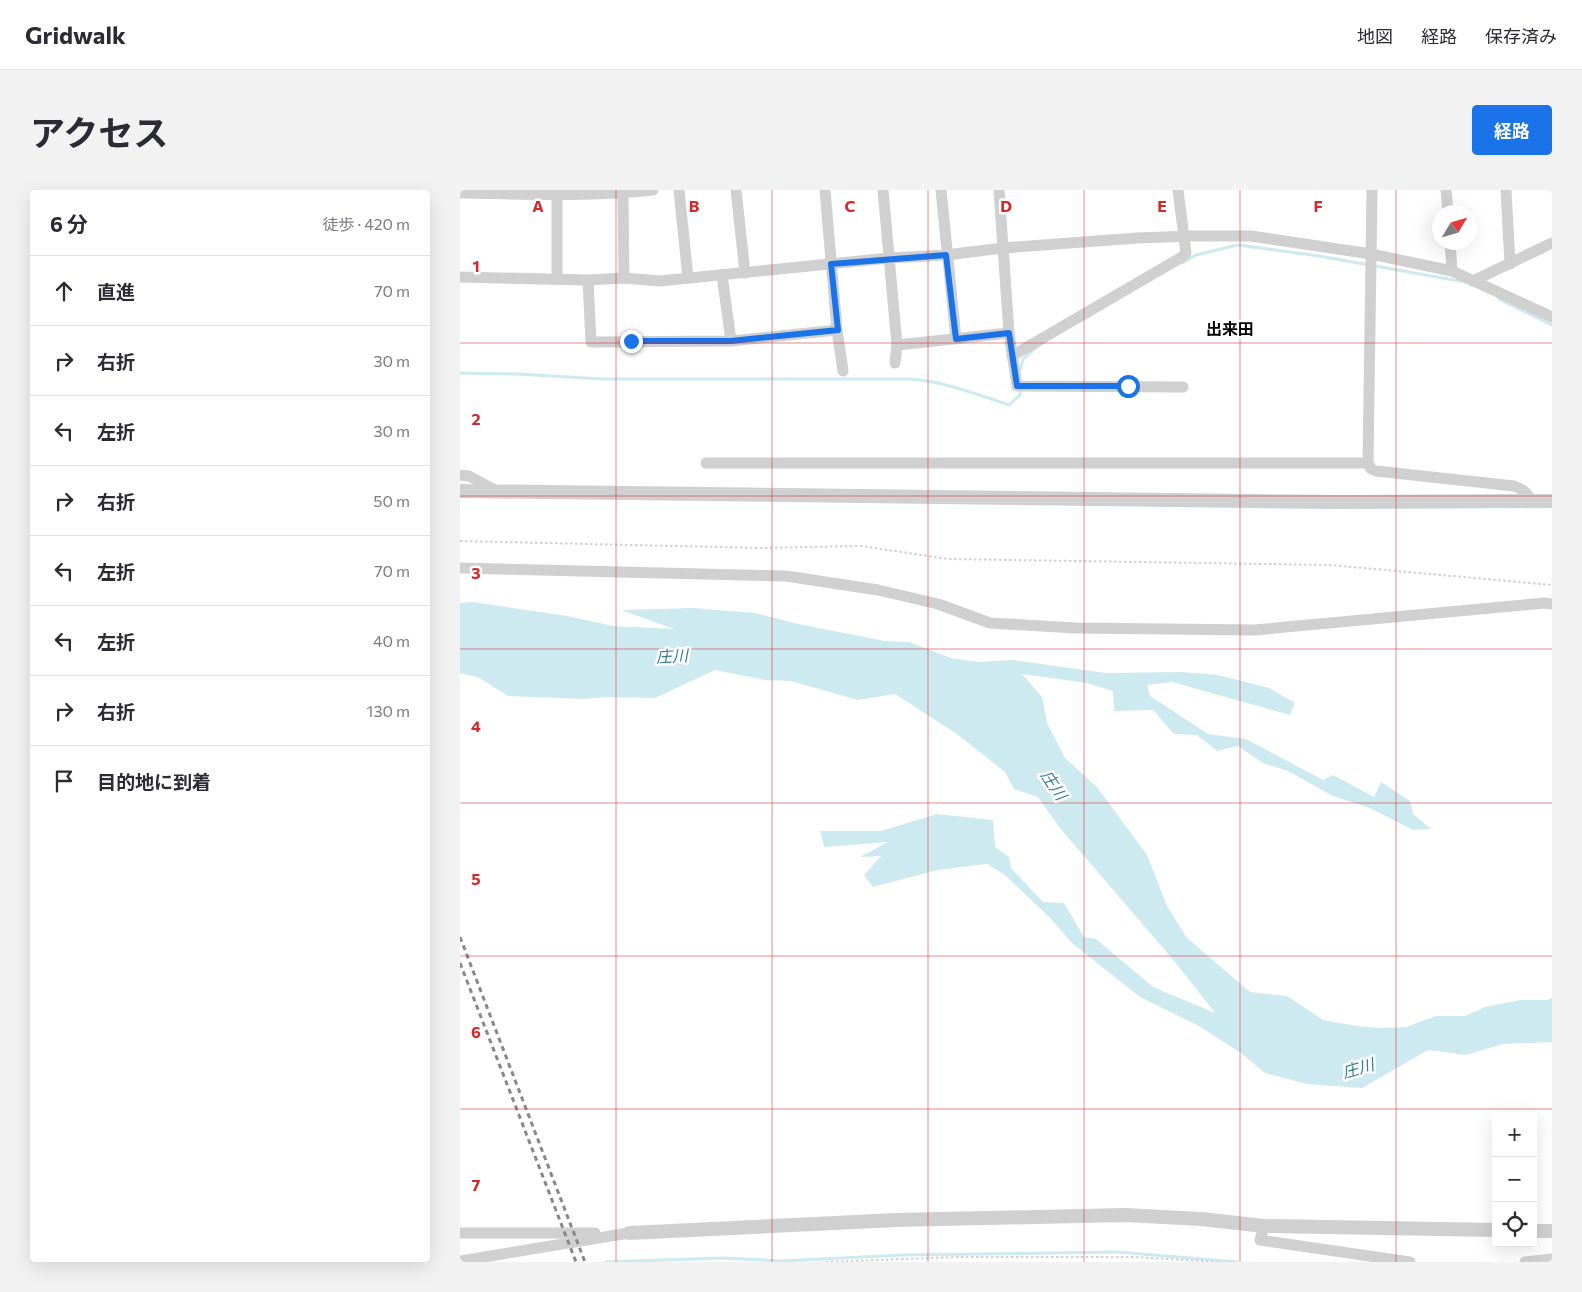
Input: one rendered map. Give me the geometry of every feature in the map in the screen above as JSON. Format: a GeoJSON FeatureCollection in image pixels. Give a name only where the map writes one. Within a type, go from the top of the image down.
{"type":"FeatureCollection","features":[{"type":"Feature","properties":{"kind":"street"},"geometry":{"type":"LineString","coordinates":[[460,193],[557,195],[653,190]]}},
{"type":"Feature","properties":{"kind":"street"},"geometry":{"type":"LineString","coordinates":[[679,190],[688,278]]}},
{"type":"Feature","properties":{"kind":"street"},"geometry":{"type":"LineString","coordinates":[[736,190],[745,273]]}},
{"type":"Feature","properties":{"kind":"street"},"geometry":{"type":"LineString","coordinates":[[825,190],[843,370]]}},
{"type":"Feature","properties":{"kind":"street"},"geometry":{"type":"LineString","coordinates":[[884,190],[897,345],[895,363]]}},
{"type":"Feature","properties":{"kind":"street"},"geometry":{"type":"LineString","coordinates":[[941,190],[946,255],[956,339]]}},
{"type":"Feature","properties":{"kind":"street"},"geometry":{"type":"LineString","coordinates":[[999,190],[1009,333],[1017,386],[1183,387]]}},
{"type":"Feature","properties":{"kind":"street"},"geometry":{"type":"LineString","coordinates":[[1012,356],[1186,253],[1178,190]]}},
{"type":"Feature","properties":{"kind":"street"},"geometry":{"type":"LineString","coordinates":[[1372,190],[1368,463],[1371,469],[1514,486],[1523,490],[1533,501]]}},
{"type":"Feature","properties":{"kind":"street"},"geometry":{"type":"LineString","coordinates":[[1446,190],[1447,205]]}},
{"type":"Feature","properties":{"kind":"street"},"geometry":{"type":"LineString","coordinates":[[1506,190],[1510,264]]}},
{"type":"Feature","properties":{"kind":"street"},"geometry":{"type":"LineString","coordinates":[[623,193],[624,278]]}},
{"type":"Feature","properties":{"kind":"street"},"geometry":{"type":"LineString","coordinates":[[556,279],[557,195]]}},
{"type":"Feature","properties":{"kind":"street"},"geometry":{"type":"LineString","coordinates":[[460,277],[588,280],[624,278],[660,281],[889,258],[946,255],[1003,248],[1137,238],[1251,236],[1370,254],[1452,271],[1552,317]]}},
{"type":"Feature","properties":{"kind":"street"},"geometry":{"type":"LineString","coordinates":[[1473,281],[1552,243]]}},
{"type":"Feature","properties":{"kind":"street"},"geometry":{"type":"LineString","coordinates":[[1451,250],[1452,271]]}},
{"type":"Feature","properties":{"kind":"street"},"geometry":{"type":"LineString","coordinates":[[722,275],[731,341]]}},
{"type":"Feature","properties":{"kind":"street"},"geometry":{"type":"LineString","coordinates":[[588,280],[591,342],[731,341],[838,330]]}},
{"type":"Feature","properties":{"kind":"street"},"geometry":{"type":"LineString","coordinates":[[897,345],[1009,333]]}},
{"type":"Feature","properties":{"kind":"street"},"geometry":{"type":"LineString","coordinates":[[706,463],[1368,463]]}},
{"type":"Feature","properties":{"kind":"street"},"geometry":{"type":"LineString","coordinates":[[460,475],[469,476],[497,491]]}},
{"type":"Feature","properties":{"kind":"street"},"geometry":{"type":"LineString","coordinates":[[460,491],[1339,502],[1552,501]]}},
{"type":"Feature","properties":{"kind":"street"},"geometry":{"type":"LineString","coordinates":[[460,568],[786,576],[878,590],[938,604],[990,623],[1076,628],[1255,630],[1552,604]]}},
{"type":"Feature","properties":{"kind":"street"},"geometry":{"type":"LineString","coordinates":[[460,1233],[629,1233],[896,1220],[1125,1214],[1264,1226],[1492,1230]]}},
{"type":"Feature","properties":{"kind":"street"},"geometry":{"type":"LineString","coordinates":[[1264,1226],[1260,1240],[1410,1262]]}},
{"type":"Feature","properties":{"kind":"street"},"geometry":{"type":"LineString","coordinates":[[1537,1230],[1552,1231]]}},
{"type":"Feature","properties":{"kind":"street"},"geometry":{"type":"LineString","coordinates":[[460,1261],[629,1233]]}},
{"type":"Feature","properties":{"kind":"street"},"geometry":{"type":"LineString","coordinates":[[1525,1262],[1552,1259]]}},
{"type":"Feature","properties":{"kind":"path"},"geometry":{"type":"LineString","coordinates":[[460,541],[760,548],[861,546],[948,559],[1330,565],[1552,585]]}},
{"type":"Feature","properties":{"kind":"path"},"geometry":{"type":"LineString","coordinates":[[826,1262],[958,1257],[1133,1257],[1220,1262]]}},
{"type":"Feature","properties":{"kind":"water","name":"庄川"},"geometry":{"type":"Polygon","coordinates":[[[472,602],[567,616],[613,626],[674,629],[621,610],[693,608],[755,613],[798,624],[885,641],[909,642],[951,658],[979,662],[1013,660],[1106,673],[1182,672],[1218,675],[1269,688],[1295,703],[1290,715],[1172,682],[1147,685],[1150,696],[1208,734],[1246,739],[1323,780],[1333,775],[1374,797],[1381,782],[1410,801],[1413,814],[1431,829],[1413,830],[1370,808],[1333,796],[1288,771],[1263,763],[1238,746],[1217,751],[1197,735],[1174,734],[1153,710],[1114,711],[1113,691],[1087,683],[1022,674],[1042,697],[1047,723],[1065,758],[1097,787],[1147,855],[1167,906],[1187,938],[1250,992],[1287,996],[1323,1020],[1356,1026],[1382,1028],[1406,1027],[1436,1016],[1465,1016],[1485,1007],[1520,1000],[1547,1000],[1552,998],[1552,1042],[1503,1044],[1466,1055],[1428,1050],[1362,1088],[1307,1084],[1265,1073],[1241,1053],[1199,1026],[1140,997],[1072,943],[1049,917],[1005,875],[987,864],[937,870],[873,887],[864,875],[881,856],[860,857],[888,842],[824,847],[820,831],[881,831],[937,814],[993,820],[995,847],[1009,857],[1011,868],[1043,902],[1064,903],[1084,937],[1096,939],[1153,987],[1215,1013],[1176,963],[1059,827],[1038,797],[1014,789],[1005,772],[957,734],[895,694],[858,700],[791,681],[765,680],[715,670],[655,698],[606,697],[584,699],[508,696],[478,677],[460,673],[460,603],[472,602]]]}},
{"type":"Feature","properties":{"kind":"waterway"},"geometry":{"type":"LineString","coordinates":[[1182,263],[1196,255],[1238,245],[1319,256],[1465,282]]}},
{"type":"Feature","properties":{"kind":"waterway"},"geometry":{"type":"LineString","coordinates":[[1499,299],[1552,325]]}},
{"type":"Feature","properties":{"kind":"waterway"},"geometry":{"type":"LineString","coordinates":[[1020,370],[1023,359],[1038,346]]}},
{"type":"Feature","properties":{"kind":"waterway"},"geometry":{"type":"LineString","coordinates":[[460,373],[602,379],[911,379],[949,386],[1009,405],[1020,395],[1020,389]]}},
{"type":"Feature","properties":{"kind":"waterway"},"geometry":{"type":"LineString","coordinates":[[606,1262],[723,1258],[782,1261],[902,1255],[1118,1252],[1237,1262]]}},
{"type":"Feature","properties":{"kind":"railway"},"geometry":{"type":"LineString","coordinates":[[460,937],[585,1262]]}},
{"type":"Feature","properties":{"kind":"railway"},"geometry":{"type":"LineString","coordinates":[[460,963],[576,1262]]}},
{"type":"Feature","properties":{"kind":"district","name":"出来田"},"geometry":{"type":"Point","coordinates":[1230,329]}},
{"type":"Feature","properties":{"kind":"route"},"geometry":{"type":"LineString","coordinates":[[631,341],[731,341],[838,330],[831,264],[946,255],[956,339],[1009,333],[1017,386],[1128,386]]}}]}
